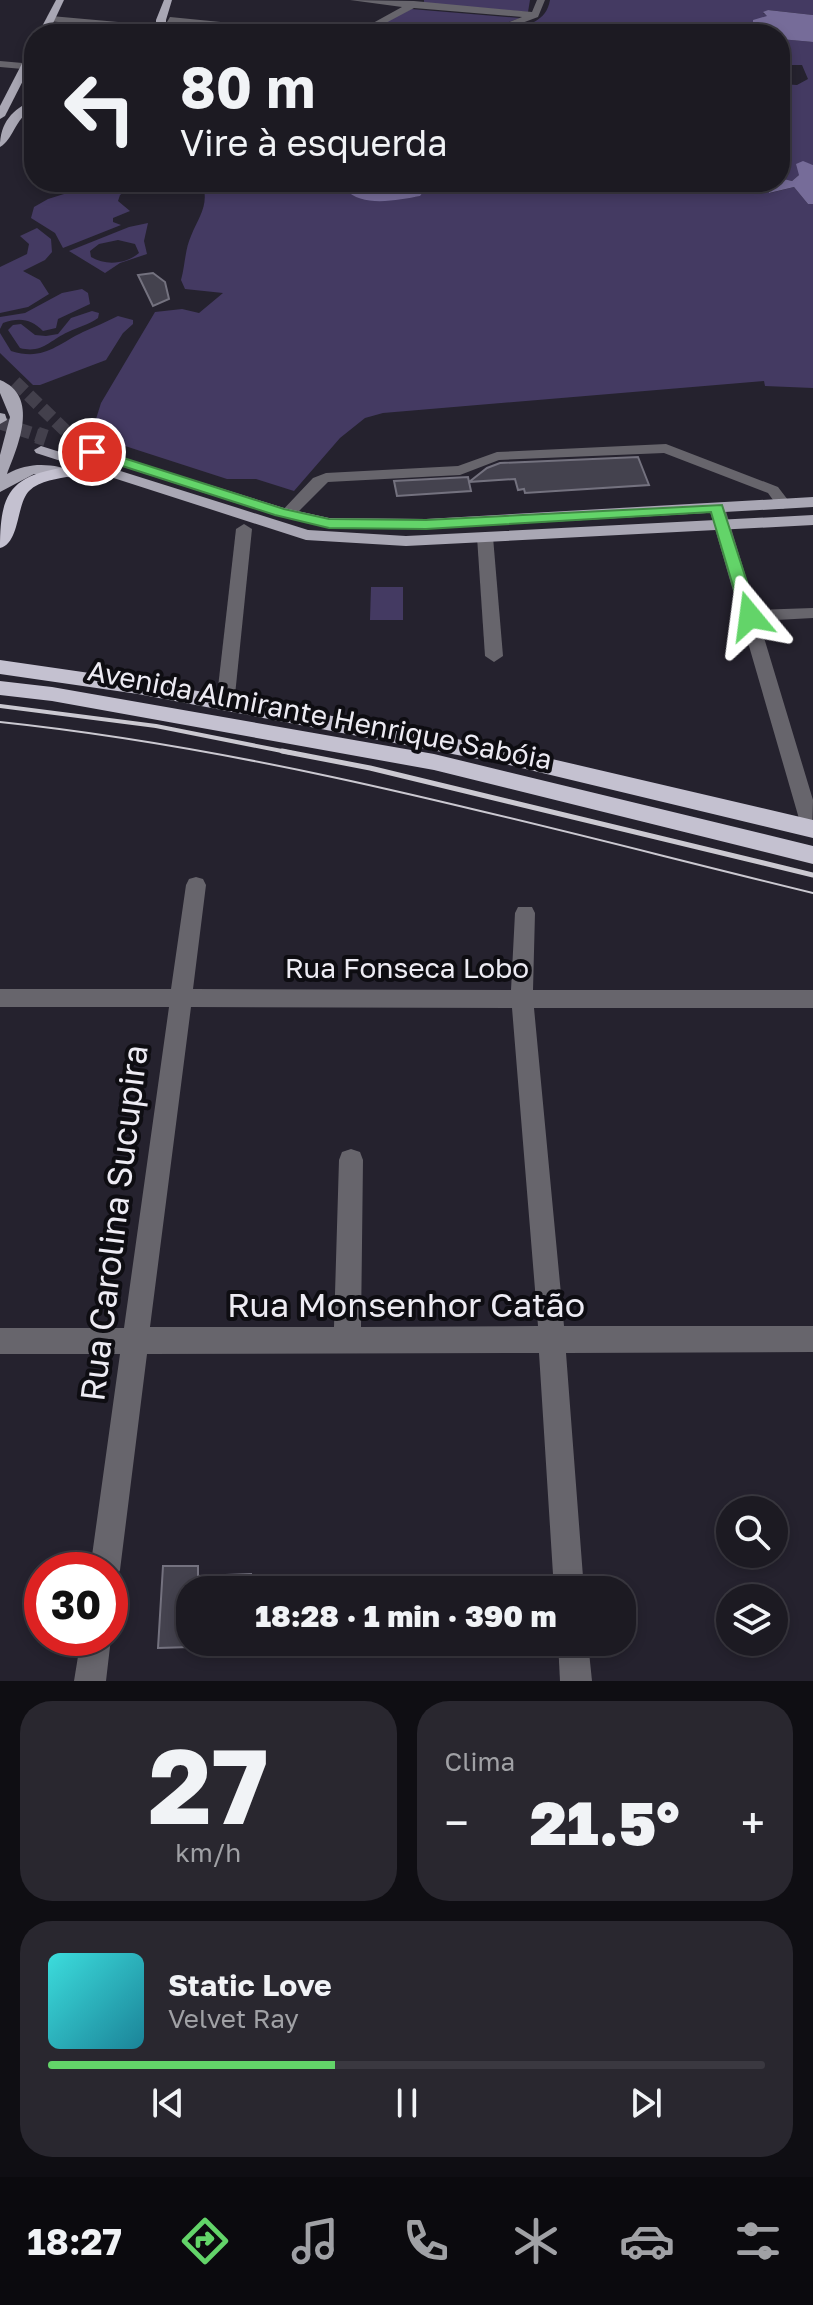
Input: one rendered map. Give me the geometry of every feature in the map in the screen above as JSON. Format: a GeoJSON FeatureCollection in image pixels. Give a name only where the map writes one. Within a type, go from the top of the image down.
{"type":"FeatureCollection","features":[{"type":"Feature","properties":{"kind":"highway"},"geometry":{"type":"LineString","coordinates":[[0,542],[23,486],[45,476],[66,472]]}},
{"type":"Feature","properties":{"kind":"highway","name":"Avenida Almirante Henrique Sabóia"},"geometry":{"type":"LineString","coordinates":[[0,667],[138,687],[505,756],[812,829]]}},
{"type":"Feature","properties":{"kind":"highway","name":"Avenida Almirante Henrique Sabóia"},"geometry":{"type":"LineString","coordinates":[[0,688],[52,694],[434,762],[813,855]]}},
{"type":"Feature","properties":{"kind":"main road"},"geometry":{"type":"LineString","coordinates":[[48,24],[60,0]]}},
{"type":"Feature","properties":{"kind":"main road"},"geometry":{"type":"LineString","coordinates":[[163,24],[161,20],[168,0]]}},
{"type":"Feature","properties":{"kind":"main road"},"geometry":{"type":"LineString","coordinates":[[167,24],[177,0]]}},
{"type":"Feature","properties":{"kind":"main road"},"geometry":{"type":"LineString","coordinates":[[0,116],[24,76]]}},
{"type":"Feature","properties":{"kind":"main road"},"geometry":{"type":"LineString","coordinates":[[7,102],[24,101]]}},
{"type":"Feature","properties":{"kind":"main road"},"geometry":{"type":"LineString","coordinates":[[0,144],[15,115],[24,108]]}},
{"type":"Feature","properties":{"kind":"main road"},"geometry":{"type":"LineString","coordinates":[[0,371],[18,411],[16,432],[0,474]]}},
{"type":"Feature","properties":{"kind":"main road"},"geometry":{"type":"LineString","coordinates":[[77,442],[92,452]]}},
{"type":"Feature","properties":{"kind":"main road"},"geometry":{"type":"LineString","coordinates":[[306,535],[43,444],[92,452],[287,514],[329,523],[379,526],[720,516],[813,520]]}},
{"type":"Feature","properties":{"kind":"main road"},"geometry":{"type":"LineString","coordinates":[[0,487],[14,475],[44,467],[244,529],[278,535],[406,541],[720,516],[783,504],[813,502]]}},
{"type":"Feature","properties":{"kind":"street"},"geometry":{"type":"LineString","coordinates":[[354,0],[414,2],[535,15]]}},
{"type":"Feature","properties":{"kind":"street"},"geometry":{"type":"LineString","coordinates":[[511,24],[535,15],[541,0]]}},
{"type":"Feature","properties":{"kind":"street"},"geometry":{"type":"LineString","coordinates":[[376,24],[414,2]]}},
{"type":"Feature","properties":{"kind":"street"},"geometry":{"type":"LineString","coordinates":[[51,19],[114,24]]}},
{"type":"Feature","properties":{"kind":"street"},"geometry":{"type":"LineString","coordinates":[[0,64],[24,66]]}},
{"type":"Feature","properties":{"kind":"street"},"geometry":{"type":"LineString","coordinates":[[287,514],[316,483],[326,478],[467,469],[497,456],[666,448],[773,490],[783,504]]}},
{"type":"Feature","properties":{"kind":"street"},"geometry":{"type":"LineString","coordinates":[[720,516],[812,829]]}},
{"type":"Feature","properties":{"kind":"street"},"geometry":{"type":"LineString","coordinates":[[225,705],[244,529]]}},
{"type":"Feature","properties":{"kind":"street"},"geometry":{"type":"LineString","coordinates":[[485,537],[494,656]]}},
{"type":"Feature","properties":{"kind":"street"},"geometry":{"type":"LineString","coordinates":[[750,616],[813,613]]}},
{"type":"Feature","properties":{"kind":"street","name":"Rua Carolina Sucupira"},"geometry":{"type":"LineString","coordinates":[[108,1552],[196,885]]}},
{"type":"Feature","properties":{"kind":"street"},"geometry":{"type":"LineString","coordinates":[[525,913],[522,998],[552,1340],[568,1576]]}},
{"type":"Feature","properties":{"kind":"street","name":"Rua Fonseca Lobo"},"geometry":{"type":"LineString","coordinates":[[0,998],[813,999]]}},
{"type":"Feature","properties":{"kind":"street"},"geometry":{"type":"LineString","coordinates":[[347,1341],[351,1160]]}},
{"type":"Feature","properties":{"kind":"street","name":"Rua Monsenhor Catão"},"geometry":{"type":"LineString","coordinates":[[0,1341],[813,1339]]}},
{"type":"Feature","properties":{"kind":"street"},"geometry":{"type":"LineString","coordinates":[[90,1681],[93,1656]]}},
{"type":"Feature","properties":{"kind":"street"},"geometry":{"type":"LineString","coordinates":[[574,1656],[576,1681]]}},
{"type":"Feature","properties":{"kind":"shaded area"},"geometry":{"type":"Polygon","coordinates":[[[424,0],[530,0],[528,12],[424,3],[424,0]]]}},
{"type":"Feature","properties":{"kind":"shaded area"},"geometry":{"type":"Polygon","coordinates":[[[550,0],[813,0],[813,15],[768,10],[763,13],[768,16],[761,24],[529,24],[538,20],[548,8],[550,0]]]}},
{"type":"Feature","properties":{"kind":"shaded area"},"geometry":{"type":"Polygon","coordinates":[[[411,9],[520,18],[503,24],[382,24],[411,9]]]}},
{"type":"Feature","properties":{"kind":"shaded area"},"geometry":{"type":"Polygon","coordinates":[[[763,12],[813,15],[813,42],[790,40],[790,24],[753,24],[753,20],[767,16],[763,12]]]}},
{"type":"Feature","properties":{"kind":"shaded area"},"geometry":{"type":"Polygon","coordinates":[[[790,40],[813,42],[813,165],[803,162],[799,175],[792,181],[790,85],[797,85],[808,79],[802,65],[790,65],[790,40]]]}},
{"type":"Feature","properties":{"kind":"shaded area"},"geometry":{"type":"Polygon","coordinates":[[[803,161],[813,165],[813,204],[808,204],[794,187],[790,188],[790,180],[799,175],[796,164],[803,161]]]}},
{"type":"Feature","properties":{"kind":"shaded area"},"geometry":{"type":"Polygon","coordinates":[[[794,187],[808,204],[813,204],[813,388],[765,386],[764,381],[383,413],[365,418],[340,438],[294,491],[256,479],[227,479],[91,435],[101,403],[155,312],[182,309],[199,313],[223,293],[185,289],[181,280],[189,241],[204,192],[357,192],[368,200],[420,196],[419,192],[770,193],[790,192],[790,188],[794,187]]]}},
{"type":"Feature","properties":{"kind":"shaded area"},"geometry":{"type":"Polygon","coordinates":[[[70,192],[124,192],[118,201],[130,211],[113,218],[113,222],[121,225],[63,248],[55,233],[31,218],[34,207],[70,192]]]}},
{"type":"Feature","properties":{"kind":"shaded area"},"geometry":{"type":"Polygon","coordinates":[[[348,192],[423,192],[420,196],[391,201],[370,201],[348,192]]]}},
{"type":"Feature","properties":{"kind":"shaded area"},"geometry":{"type":"Polygon","coordinates":[[[148,223],[144,241],[147,254],[120,263],[105,273],[69,251],[129,227],[148,223]],[[118,240],[99,244],[90,251],[91,257],[109,263],[122,261],[139,253],[135,244],[118,240]]]}},
{"type":"Feature","properties":{"kind":"shaded area"},"geometry":{"type":"Polygon","coordinates":[[[37,228],[51,239],[52,252],[45,260],[23,271],[40,280],[49,294],[28,307],[0,313],[0,267],[27,254],[29,244],[20,236],[37,228]]]}},
{"type":"Feature","properties":{"kind":"shaded area"},"geometry":{"type":"Polygon","coordinates":[[[82,289],[88,293],[90,304],[58,319],[56,328],[43,331],[30,322],[15,320],[3,323],[0,329],[0,317],[25,313],[62,293],[82,289]]]}},
{"type":"Feature","properties":{"kind":"shaded area"},"geometry":{"type":"Polygon","coordinates":[[[92,311],[99,313],[98,318],[34,349],[20,348],[8,330],[13,325],[21,324],[35,335],[58,334],[71,318],[92,311]]]}},
{"type":"Feature","properties":{"kind":"shaded area"},"geometry":{"type":"Polygon","coordinates":[[[118,316],[133,320],[133,324],[123,333],[106,360],[40,385],[33,385],[0,353],[0,333],[11,351],[41,353],[118,316]]]}},
{"type":"Feature","properties":{"kind":"shaded area"},"geometry":{"type":"Polygon","coordinates":[[[371,587],[403,587],[403,620],[370,620],[371,587]]]}},
{"type":"Feature","properties":{"kind":"building"},"geometry":{"type":"Polygon","coordinates":[[[153,273],[165,282],[169,299],[153,306],[138,275],[153,273]]]}},
{"type":"Feature","properties":{"kind":"building"},"geometry":{"type":"Polygon","coordinates":[[[638,457],[649,485],[525,493],[524,489],[518,490],[515,479],[469,482],[487,468],[500,463],[638,457]]]}},
{"type":"Feature","properties":{"kind":"building"},"geometry":{"type":"Polygon","coordinates":[[[468,477],[471,491],[397,496],[394,481],[468,477]]]}},
{"type":"Feature","properties":{"kind":"building"},"geometry":{"type":"Polygon","coordinates":[[[163,1566],[198,1566],[198,1576],[176,1576],[176,1647],[158,1648],[163,1566]]]}},
{"type":"Feature","properties":{"kind":"building"},"geometry":{"type":"Polygon","coordinates":[[[251,1574],[251,1576],[198,1576],[251,1574]]]}},
{"type":"Feature","properties":{"kind":"tunnel"},"geometry":{"type":"LineString","coordinates":[[15,382],[72,437]]}},
{"type":"Feature","properties":{"kind":"tunnel"},"geometry":{"type":"LineString","coordinates":[[0,423],[43,437]]}},
{"type":"Feature","properties":{"kind":"tunnel"},"geometry":{"type":"LineString","coordinates":[[37,435],[43,437]]}},
{"type":"Feature","properties":{"kind":"tunnel"},"geometry":{"type":"LineString","coordinates":[[72,437],[77,442]]}},
{"type":"Feature","properties":{"kind":"tram line"},"geometry":{"type":"LineString","coordinates":[[0,722],[103,735],[307,772],[510,818],[813,893]]}},
{"type":"Feature","properties":{"kind":"railway"},"geometry":{"type":"LineString","coordinates":[[0,706],[156,726],[292,753]]}},
{"type":"Feature","properties":{"kind":"railway"},"geometry":{"type":"LineString","coordinates":[[282,751],[370,768],[813,875]]}},
{"type":"Feature","properties":{"kind":"route"},"geometry":{"type":"LineString","coordinates":[[92,452],[280,512],[329,523],[379,526],[717,508],[750,616]]}}]}
